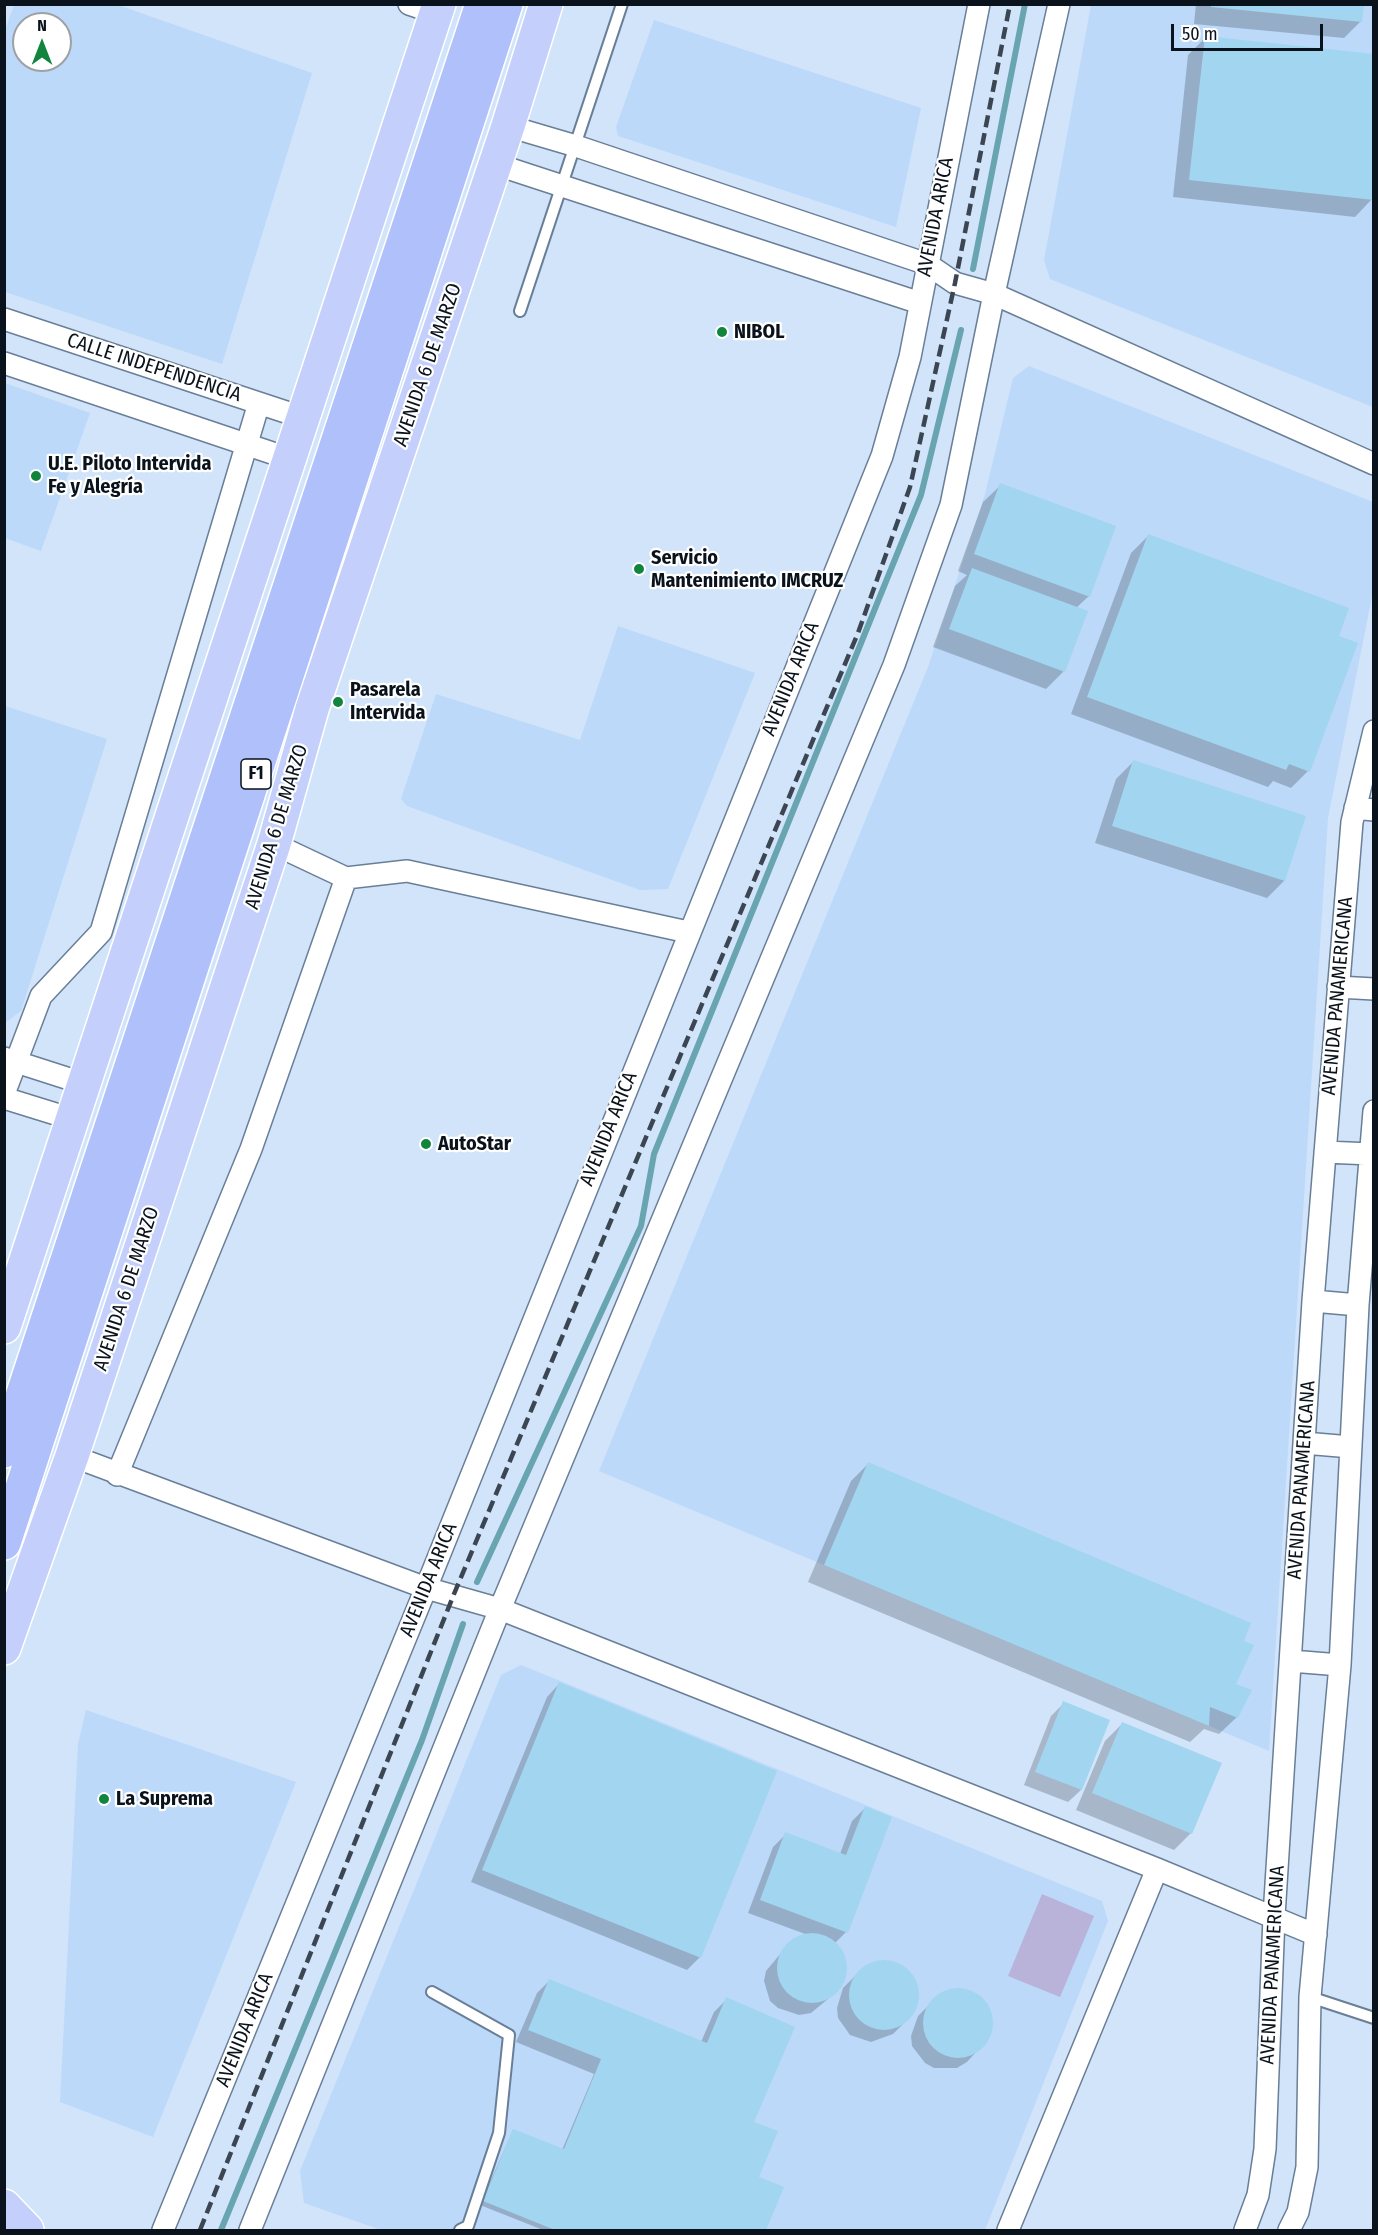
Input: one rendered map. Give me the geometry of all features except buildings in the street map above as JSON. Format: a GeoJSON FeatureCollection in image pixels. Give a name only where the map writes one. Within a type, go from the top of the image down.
{"type":"FeatureCollection","features":[{"type":"Feature","properties":{"kind":"highway","name":"F1"},"geometry":{"type":"LineString","coordinates":[[4,1451],[482,4]]}},
{"type":"Feature","properties":{"kind":"highway","name":"AVENIDA 6 DE MARZO"},"geometry":{"type":"LineString","coordinates":[[4,1543],[507,4]]}},
{"type":"Feature","properties":{"kind":"highway"},"geometry":{"type":"LineString","coordinates":[[493,47],[521,4]]}},
{"type":"Feature","properties":{"kind":"main road","name":"AVENIDA 6 DE MARZO"},"geometry":{"type":"LineString","coordinates":[[4,1648],[72,1456],[274,844],[312,709],[508,126],[546,4]]}},
{"type":"Feature","properties":{"kind":"main road"},"geometry":{"type":"LineString","coordinates":[[4,1328],[75,1120],[216,675],[304,418],[428,7]]}},
{"type":"Feature","properties":{"kind":"main road"},"geometry":{"type":"LineString","coordinates":[[4,2206],[27,2230]]}},
{"type":"Feature","properties":{"kind":"street","name":"AVENIDA ARICA"},"geometry":{"type":"LineString","coordinates":[[163,2230],[426,1588],[688,932],[882,456],[910,357],[979,4]]}},
{"type":"Feature","properties":{"kind":"street"},"geometry":{"type":"LineString","coordinates":[[249,2230],[500,1609],[894,665],[951,505],[994,294],[1059,4]]}},
{"type":"Feature","properties":{"kind":"street"},"geometry":{"type":"LineString","coordinates":[[508,126],[576,146],[927,264],[956,283],[994,294],[1374,464]]}},
{"type":"Feature","properties":{"kind":"street"},"geometry":{"type":"LineString","coordinates":[[495,164],[920,303]]}},
{"type":"Feature","properties":{"kind":"street","name":"CALLE INDEPENDENCIA"},"geometry":{"type":"LineString","coordinates":[[4,319],[304,418]]}},
{"type":"Feature","properties":{"kind":"street"},"geometry":{"type":"LineString","coordinates":[[4,363],[290,459]]}},
{"type":"Feature","properties":{"kind":"street"},"geometry":{"type":"LineString","coordinates":[[75,1120],[4,1096],[9,1060],[41,996],[101,932],[259,403]]}},
{"type":"Feature","properties":{"kind":"street","name":"AVENIDA PANAMERICANA"},"geometry":{"type":"LineString","coordinates":[[1245,2230],[1258,2195],[1265,2149],[1274,1916],[1313,1301],[1352,822],[1364,809],[1374,731]]}},
{"type":"Feature","properties":{"kind":"street"},"geometry":{"type":"LineString","coordinates":[[274,844],[346,878],[407,871],[688,932]]}},
{"type":"Feature","properties":{"kind":"street"},"geometry":{"type":"LineString","coordinates":[[117,1474],[251,1149],[346,878]]}},
{"type":"Feature","properties":{"kind":"street"},"geometry":{"type":"LineString","coordinates":[[1338,987],[1374,989]]}},
{"type":"Feature","properties":{"kind":"street"},"geometry":{"type":"LineString","coordinates":[[9,1060],[85,1084]]}},
{"type":"Feature","properties":{"kind":"street","name":"AVENIDA PANAMERICANA"},"geometry":{"type":"LineString","coordinates":[[1289,2230],[1298,2212],[1307,2167],[1310,1997],[1340,1665],[1358,1305],[1374,1111]]}},
{"type":"Feature","properties":{"kind":"street"},"geometry":{"type":"LineString","coordinates":[[1325,1152],[1371,1154]]}},
{"type":"Feature","properties":{"kind":"street"},"geometry":{"type":"LineString","coordinates":[[1313,1301],[1358,1305]]}},
{"type":"Feature","properties":{"kind":"street"},"geometry":{"type":"LineString","coordinates":[[1304,1443],[1351,1447]]}},
{"type":"Feature","properties":{"kind":"street"},"geometry":{"type":"LineString","coordinates":[[72,1456],[426,1588],[500,1609],[1157,1869],[1316,1935]]}},
{"type":"Feature","properties":{"kind":"street"},"geometry":{"type":"LineString","coordinates":[[1290,1661],[1340,1665]]}},
{"type":"Feature","properties":{"kind":"street"},"geometry":{"type":"LineString","coordinates":[[1008,2230],[1157,1869]]}},
{"type":"Feature","properties":{"kind":"lane"},"geometry":{"type":"LineString","coordinates":[[520,311],[621,4]]}},
{"type":"Feature","properties":{"kind":"lane"},"geometry":{"type":"LineString","coordinates":[[432,1992],[509,2035],[499,2133],[468,2226],[460,2230]]}},
{"type":"Feature","properties":{"kind":"lane"},"geometry":{"type":"LineString","coordinates":[[1310,1997],[1374,2018]]}},
{"type":"Feature","properties":{"kind":"shaded area"},"geometry":{"type":"Polygon","coordinates":[[[14,5],[118,5],[312,73],[222,364],[5,292],[4,33],[14,5]]]}},
{"type":"Feature","properties":{"kind":"shaded area"},"geometry":{"type":"Polygon","coordinates":[[[1091,5],[1373,5],[1373,407],[1050,279],[1044,260],[1091,5]]]}},
{"type":"Feature","properties":{"kind":"shaded area"},"geometry":{"type":"Polygon","coordinates":[[[654,20],[921,108],[896,227],[618,136],[616,127],[654,20]]]}},
{"type":"Feature","properties":{"kind":"shaded area"},"geometry":{"type":"Polygon","coordinates":[[[1029,366],[1373,502],[1373,591],[1328,818],[1269,1751],[599,1471],[928,667],[985,494],[1013,378],[1029,366]]]}},
{"type":"Feature","properties":{"kind":"shaded area","name":"U.E. Piloto Intervida Fe y Alegría"},"geometry":{"type":"Polygon","coordinates":[[[5,383],[90,413],[41,551],[5,538],[5,383]]]}},
{"type":"Feature","properties":{"kind":"shaded area"},"geometry":{"type":"Polygon","coordinates":[[[618,626],[755,673],[668,889],[640,890],[407,806],[401,799],[436,694],[580,740],[618,626]]]}},
{"type":"Feature","properties":{"kind":"shaded area"},"geometry":{"type":"Polygon","coordinates":[[[5,706],[107,739],[21,1011],[5,1023],[5,706]]]}},
{"type":"Feature","properties":{"kind":"shaded area"},"geometry":{"type":"Polygon","coordinates":[[[521,1665],[1102,1901],[1108,1921],[985,2230],[381,2230],[304,2203],[300,2171],[501,1675],[521,1665]]]}},
{"type":"Feature","properties":{"kind":"shaded area"},"geometry":{"type":"Polygon","coordinates":[[[86,1710],[296,1782],[153,2137],[60,2102],[78,1744],[86,1710]]]}},
{"type":"Feature","properties":{"kind":"shaded area"},"geometry":{"type":"Polygon","coordinates":[[[1042,1894],[1094,1916],[1060,1997],[1008,1976],[1042,1894]]]}},
{"type":"Feature","properties":{"kind":"waterway"},"geometry":{"type":"LineString","coordinates":[[973,269],[1025,4]]}},
{"type":"Feature","properties":{"kind":"waterway"},"geometry":{"type":"LineString","coordinates":[[477,1582],[641,1226],[654,1154],[921,495],[961,330]]}},
{"type":"Feature","properties":{"kind":"waterway"},"geometry":{"type":"LineString","coordinates":[[221,2230],[422,1740],[463,1624]]}},
{"type":"Feature","properties":{"kind":"railway"},"geometry":{"type":"LineString","coordinates":[[200,2230],[454,1594],[858,633],[910,487],[955,283],[1010,4]]}},
{"type":"Feature","properties":{"kind":"place","name":"NIBOL"},"geometry":{"type":"Point","coordinates":[722,332]}},
{"type":"Feature","properties":{"kind":"place","name":"U.E. Piloto Intervida Fe y Alegría"},"geometry":{"type":"Point","coordinates":[36,476]}},
{"type":"Feature","properties":{"kind":"place","name":"Servicio Mantenimiento IMCRUZ"},"geometry":{"type":"Point","coordinates":[639,569]}},
{"type":"Feature","properties":{"kind":"place","name":"Pasarela Intervida"},"geometry":{"type":"Point","coordinates":[338,702]}},
{"type":"Feature","properties":{"kind":"place","name":"AutoStar"},"geometry":{"type":"Point","coordinates":[426,1144]}},
{"type":"Feature","properties":{"kind":"place","name":"La Suprema"},"geometry":{"type":"Point","coordinates":[104,1799]}}]}
